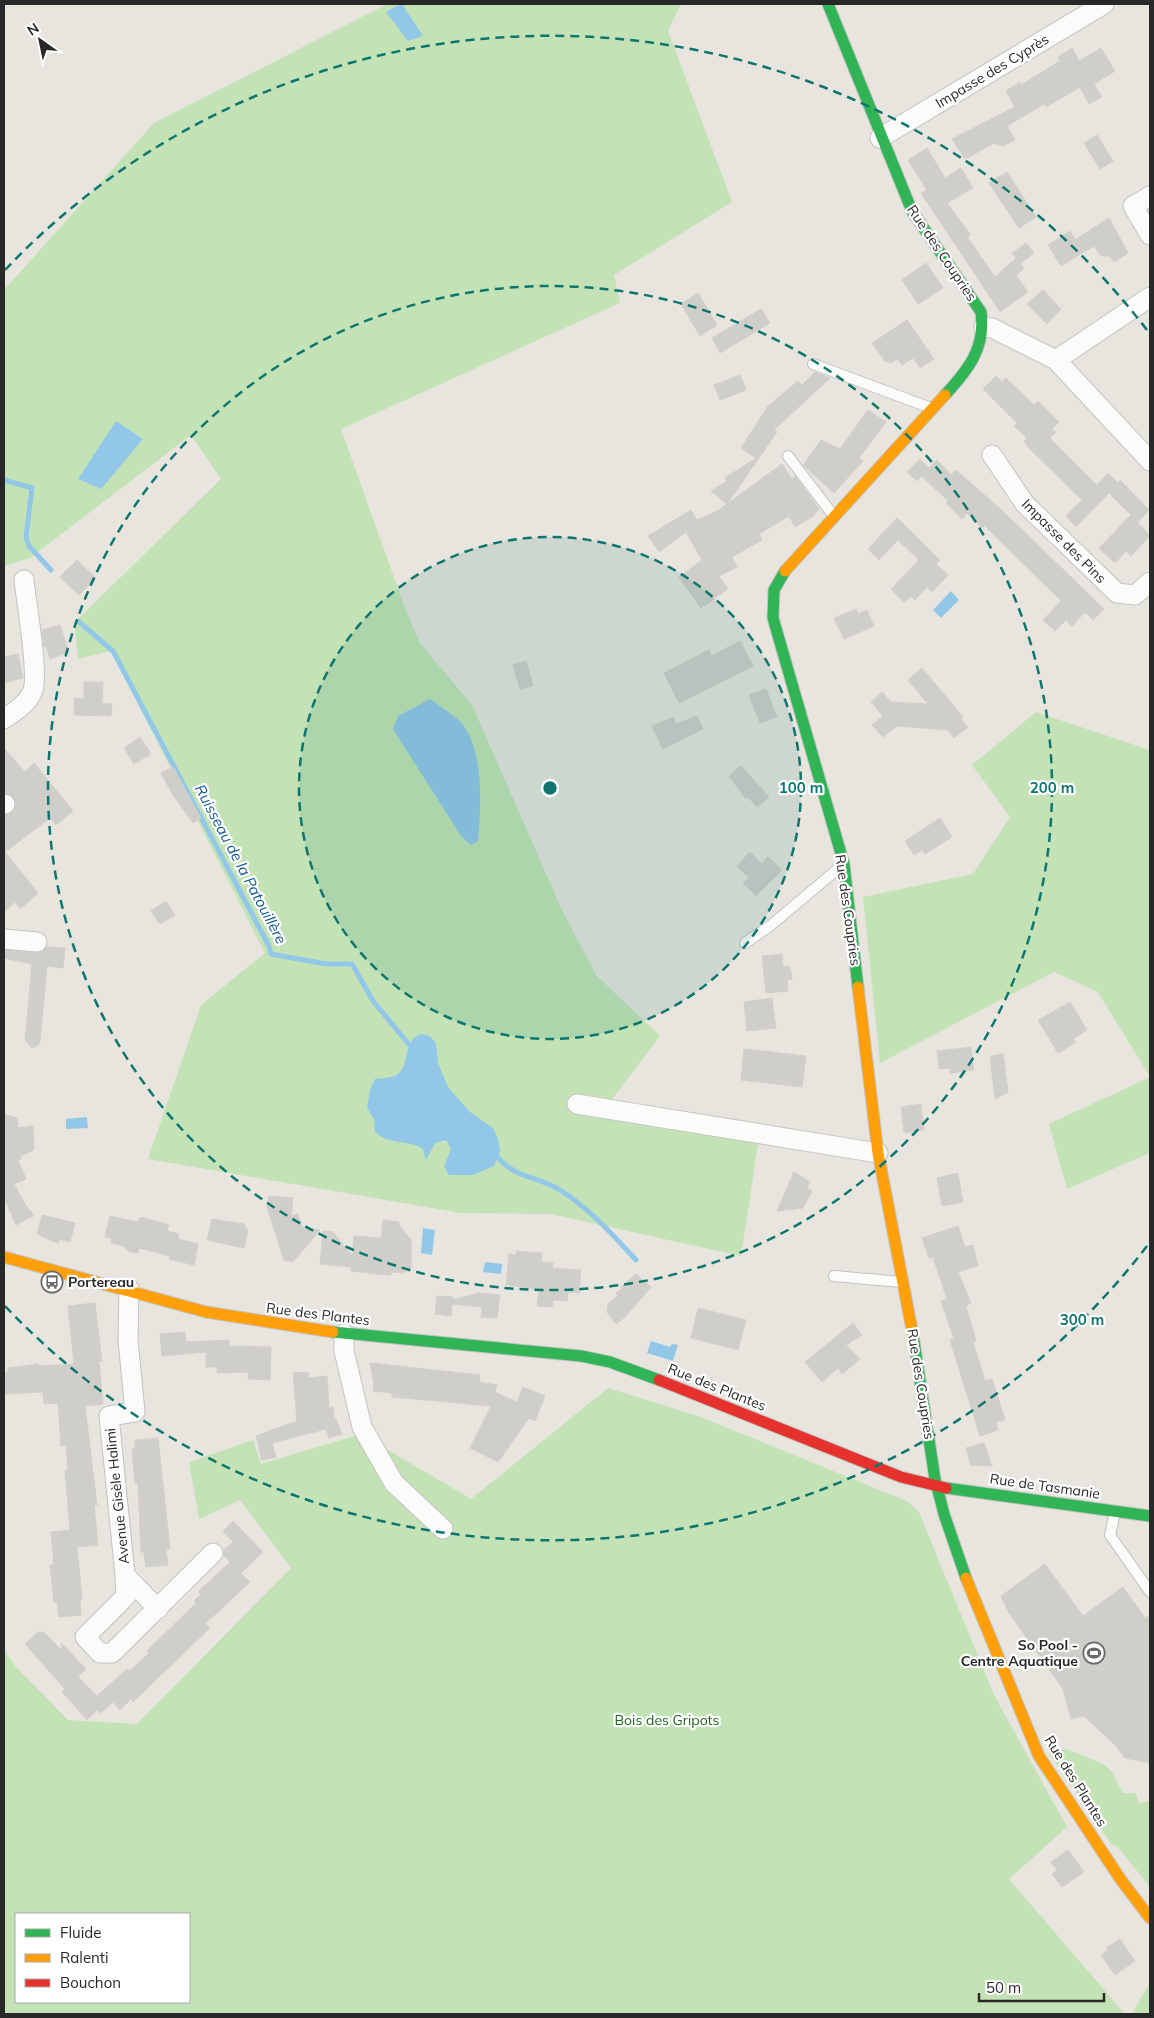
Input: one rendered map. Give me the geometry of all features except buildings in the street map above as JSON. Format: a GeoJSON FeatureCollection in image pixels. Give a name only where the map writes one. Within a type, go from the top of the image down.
{"type":"FeatureCollection","features":[{"type":"Feature","properties":{"kind":"street","name":"Rue des Coupries"},"geometry":{"type":"LineString","coordinates":[[828,4],[880,138],[912,210],[981,312],[984,327],[983,339],[966,372],[783,572],[774,590],[772,602],[772,618],[844,864],[878,1153],[902,1282],[909,1309],[937,1487]]}},
{"type":"Feature","properties":{"kind":"street","name":"Impasse des Cyprès"},"geometry":{"type":"LineString","coordinates":[[880,138],[1104,4]]}},
{"type":"Feature","properties":{"kind":"street"},"geometry":{"type":"LineString","coordinates":[[1150,196],[1133,206],[1150,235]]}},
{"type":"Feature","properties":{"kind":"street"},"geometry":{"type":"LineString","coordinates":[[1056,360],[1150,297]]}},
{"type":"Feature","properties":{"kind":"street"},"geometry":{"type":"LineString","coordinates":[[984,327],[992,328],[1056,360],[1150,461]]}},
{"type":"Feature","properties":{"kind":"street","name":"Impasse des Pins"},"geometry":{"type":"LineString","coordinates":[[992,455],[1025,504],[1117,593],[1135,595],[1150,582]]}},
{"type":"Feature","properties":{"kind":"street"},"geometry":{"type":"LineString","coordinates":[[4,719],[23,706],[33,692],[34,673],[24,580]]}},
{"type":"Feature","properties":{"kind":"street"},"geometry":{"type":"LineString","coordinates":[[4,939],[37,942]]}},
{"type":"Feature","properties":{"kind":"street"},"geometry":{"type":"LineString","coordinates":[[577,1104],[878,1153]]}},
{"type":"Feature","properties":{"kind":"street","name":"Rue des Plantes"},"geometry":{"type":"LineString","coordinates":[[4,1257],[130,1289],[206,1312],[344,1334],[581,1356],[610,1362],[726,1405],[901,1477],[937,1487],[967,1580],[1040,1756],[1121,1880],[1150,1918]]}},
{"type":"Feature","properties":{"kind":"street","name":"Avenue Gisèle Halimi"},"geometry":{"type":"LineString","coordinates":[[130,1289],[128,1340],[135,1412],[109,1416],[126,1596],[85,1637],[100,1653],[112,1653],[213,1553]]}},
{"type":"Feature","properties":{"kind":"street"},"geometry":{"type":"LineString","coordinates":[[344,1334],[344,1351],[362,1427],[394,1483],[443,1529]]}},
{"type":"Feature","properties":{"kind":"street","name":"Rue de Tasmanie"},"geometry":{"type":"LineString","coordinates":[[937,1487],[1150,1516]]}},
{"type":"Feature","properties":{"kind":"street","name":"Avenue Gisèle Halimi"},"geometry":{"type":"LineString","coordinates":[[125,1575],[158,1609]]}},
{"type":"Feature","properties":{"kind":"lane"},"geometry":{"type":"LineString","coordinates":[[813,364],[932,409]]}},
{"type":"Feature","properties":{"kind":"lane"},"geometry":{"type":"LineString","coordinates":[[788,456],[833,516]]}},
{"type":"Feature","properties":{"kind":"lane"},"geometry":{"type":"LineString","coordinates":[[745,942],[770,926],[844,864]]}},
{"type":"Feature","properties":{"kind":"lane"},"geometry":{"type":"LineString","coordinates":[[834,1276],[902,1282]]}},
{"type":"Feature","properties":{"kind":"lane"},"geometry":{"type":"LineString","coordinates":[[1115,1511],[1110,1534],[1150,1592]]}},
{"type":"Feature","properties":{"kind":"green space"},"geometry":{"type":"Polygon","coordinates":[[[387,4],[681,4],[668,31],[732,202],[614,275],[620,303],[341,429],[406,611],[420,643],[472,705],[562,910],[596,975],[660,1036],[610,1102],[760,1131],[741,1256],[551,1214],[461,1213],[148,1159],[201,1005],[265,953],[111,651],[78,659],[74,623],[221,479],[191,435],[30,558],[4,566],[4,290],[154,123],[387,4]]]}},
{"type":"Feature","properties":{"kind":"green space"},"geometry":{"type":"Polygon","coordinates":[[[1036,712],[1150,750],[1150,1077],[1098,992],[1054,972],[880,1063],[863,897],[973,874],[1010,817],[972,765],[1036,712]]]}},
{"type":"Feature","properties":{"kind":"green space"},"geometry":{"type":"Polygon","coordinates":[[[1150,1077],[1150,1153],[1067,1189],[1049,1124],[1150,1077]]]}},
{"type":"Feature","properties":{"kind":"green space","name":"Bois des Gripots"},"geometry":{"type":"Polygon","coordinates":[[[608,1388],[698,1416],[907,1501],[919,1512],[994,1695],[1067,1827],[1009,1879],[1125,2014],[4,2014],[4,1649],[16,1667],[68,1720],[137,1724],[291,1568],[240,1500],[199,1519],[189,1462],[253,1440],[261,1464],[361,1434],[471,1499],[608,1388]]]}},
{"type":"Feature","properties":{"kind":"green space"},"geometry":{"type":"Polygon","coordinates":[[[1067,1749],[1105,1765],[1112,1772],[1123,1793],[1136,1793],[1138,1803],[1150,1801],[1150,1887],[1117,1846],[1112,1845],[1048,1752],[1067,1749]]]}},
{"type":"Feature","properties":{"kind":"green space"},"geometry":{"type":"Polygon","coordinates":[[[1150,1982],[1150,2014],[1132,2014],[1150,1982]]]}},
{"type":"Feature","properties":{"kind":"water"},"geometry":{"type":"Polygon","coordinates":[[[402,4],[423,36],[408,41],[386,12],[402,4]]]}},
{"type":"Feature","properties":{"kind":"water"},"geometry":{"type":"Polygon","coordinates":[[[116,421],[143,439],[101,489],[78,479],[116,421]]]}},
{"type":"Feature","properties":{"kind":"water"},"geometry":{"type":"Polygon","coordinates":[[[951,591],[959,600],[941,618],[933,610],[951,591]]]}},
{"type":"Feature","properties":{"kind":"water"},"geometry":{"type":"Polygon","coordinates":[[[430,699],[461,722],[475,751],[480,781],[480,812],[478,841],[471,845],[461,836],[393,729],[398,716],[430,699]]]}},
{"type":"Feature","properties":{"kind":"water"},"geometry":{"type":"Polygon","coordinates":[[[420,1034],[430,1036],[436,1043],[438,1063],[448,1087],[470,1112],[493,1128],[498,1138],[500,1151],[494,1166],[473,1175],[449,1175],[444,1166],[451,1149],[446,1140],[435,1143],[426,1160],[423,1149],[411,1144],[381,1137],[375,1132],[374,1119],[367,1108],[370,1089],[375,1079],[393,1077],[400,1072],[410,1043],[420,1034]]]}},
{"type":"Feature","properties":{"kind":"water"},"geometry":{"type":"Polygon","coordinates":[[[87,1117],[88,1128],[66,1129],[66,1119],[87,1117]]]}},
{"type":"Feature","properties":{"kind":"water"},"geometry":{"type":"Polygon","coordinates":[[[423,1228],[435,1230],[432,1255],[421,1253],[423,1228]]]}},
{"type":"Feature","properties":{"kind":"water"},"geometry":{"type":"Polygon","coordinates":[[[485,1262],[502,1264],[501,1274],[483,1272],[485,1262]]]}},
{"type":"Feature","properties":{"kind":"water"},"geometry":{"type":"Polygon","coordinates":[[[651,1341],[670,1347],[672,1344],[678,1345],[673,1361],[647,1353],[651,1341]]]}},
{"type":"Feature","properties":{"kind":"waterway","name":"Ruisseau de la Patouillère"},"geometry":{"type":"LineString","coordinates":[[4,480],[32,488],[26,537],[29,546],[51,570]]}},
{"type":"Feature","properties":{"kind":"waterway","name":"Ruisseau de la Patouillère"},"geometry":{"type":"LineString","coordinates":[[79,622],[113,651],[269,946],[271,954],[326,964],[352,964],[373,1001],[412,1048]]}},
{"type":"Feature","properties":{"kind":"waterway","name":"Ruisseau de la Patouillère"},"geometry":{"type":"LineString","coordinates":[[494,1153],[502,1162],[518,1173],[551,1185],[571,1197],[600,1222],[636,1260]]}},
{"type":"Feature","properties":{"kind":"traffic: fast"},"geometry":{"type":"LineString","coordinates":[[828,4],[912,211],[981,312],[981,337],[974,358],[945,395]]}},
{"type":"Feature","properties":{"kind":"traffic: fast"},"geometry":{"type":"LineString","coordinates":[[785,571],[774,590],[773,618],[844,864],[858,987]]}},
{"type":"Feature","properties":{"kind":"traffic: fast"},"geometry":{"type":"LineString","coordinates":[[333,1332],[581,1356],[610,1362],[659,1380]]}},
{"type":"Feature","properties":{"kind":"traffic: fast"},"geometry":{"type":"LineString","coordinates":[[913,1335],[935,1479],[944,1514],[966,1578]]}},
{"type":"Feature","properties":{"kind":"traffic: fast"},"geometry":{"type":"LineString","coordinates":[[946,1488],[1150,1516]]}},
{"type":"Feature","properties":{"kind":"traffic: slow"},"geometry":{"type":"LineString","coordinates":[[785,571],[945,395]]}},
{"type":"Feature","properties":{"kind":"traffic: slow"},"geometry":{"type":"LineString","coordinates":[[858,987],[878,1153],[913,1335]]}},
{"type":"Feature","properties":{"kind":"traffic: slow"},"geometry":{"type":"LineString","coordinates":[[4,1257],[206,1312],[333,1332]]}},
{"type":"Feature","properties":{"kind":"traffic: slow"},"geometry":{"type":"LineString","coordinates":[[966,1578],[1039,1756],[1121,1880],[1150,1918]]}},
{"type":"Feature","properties":{"kind":"traffic: jam"},"geometry":{"type":"LineString","coordinates":[[659,1380],[901,1477],[946,1488]]}},
{"type":"Feature","properties":{"kind":"place","name":"Portereau"},"geometry":{"type":"Point","coordinates":[52,1282]}},
{"type":"Feature","properties":{"kind":"place","name":"So Pool - Centre Aquatique"},"geometry":{"type":"Point","coordinates":[1094,1653]}}]}
